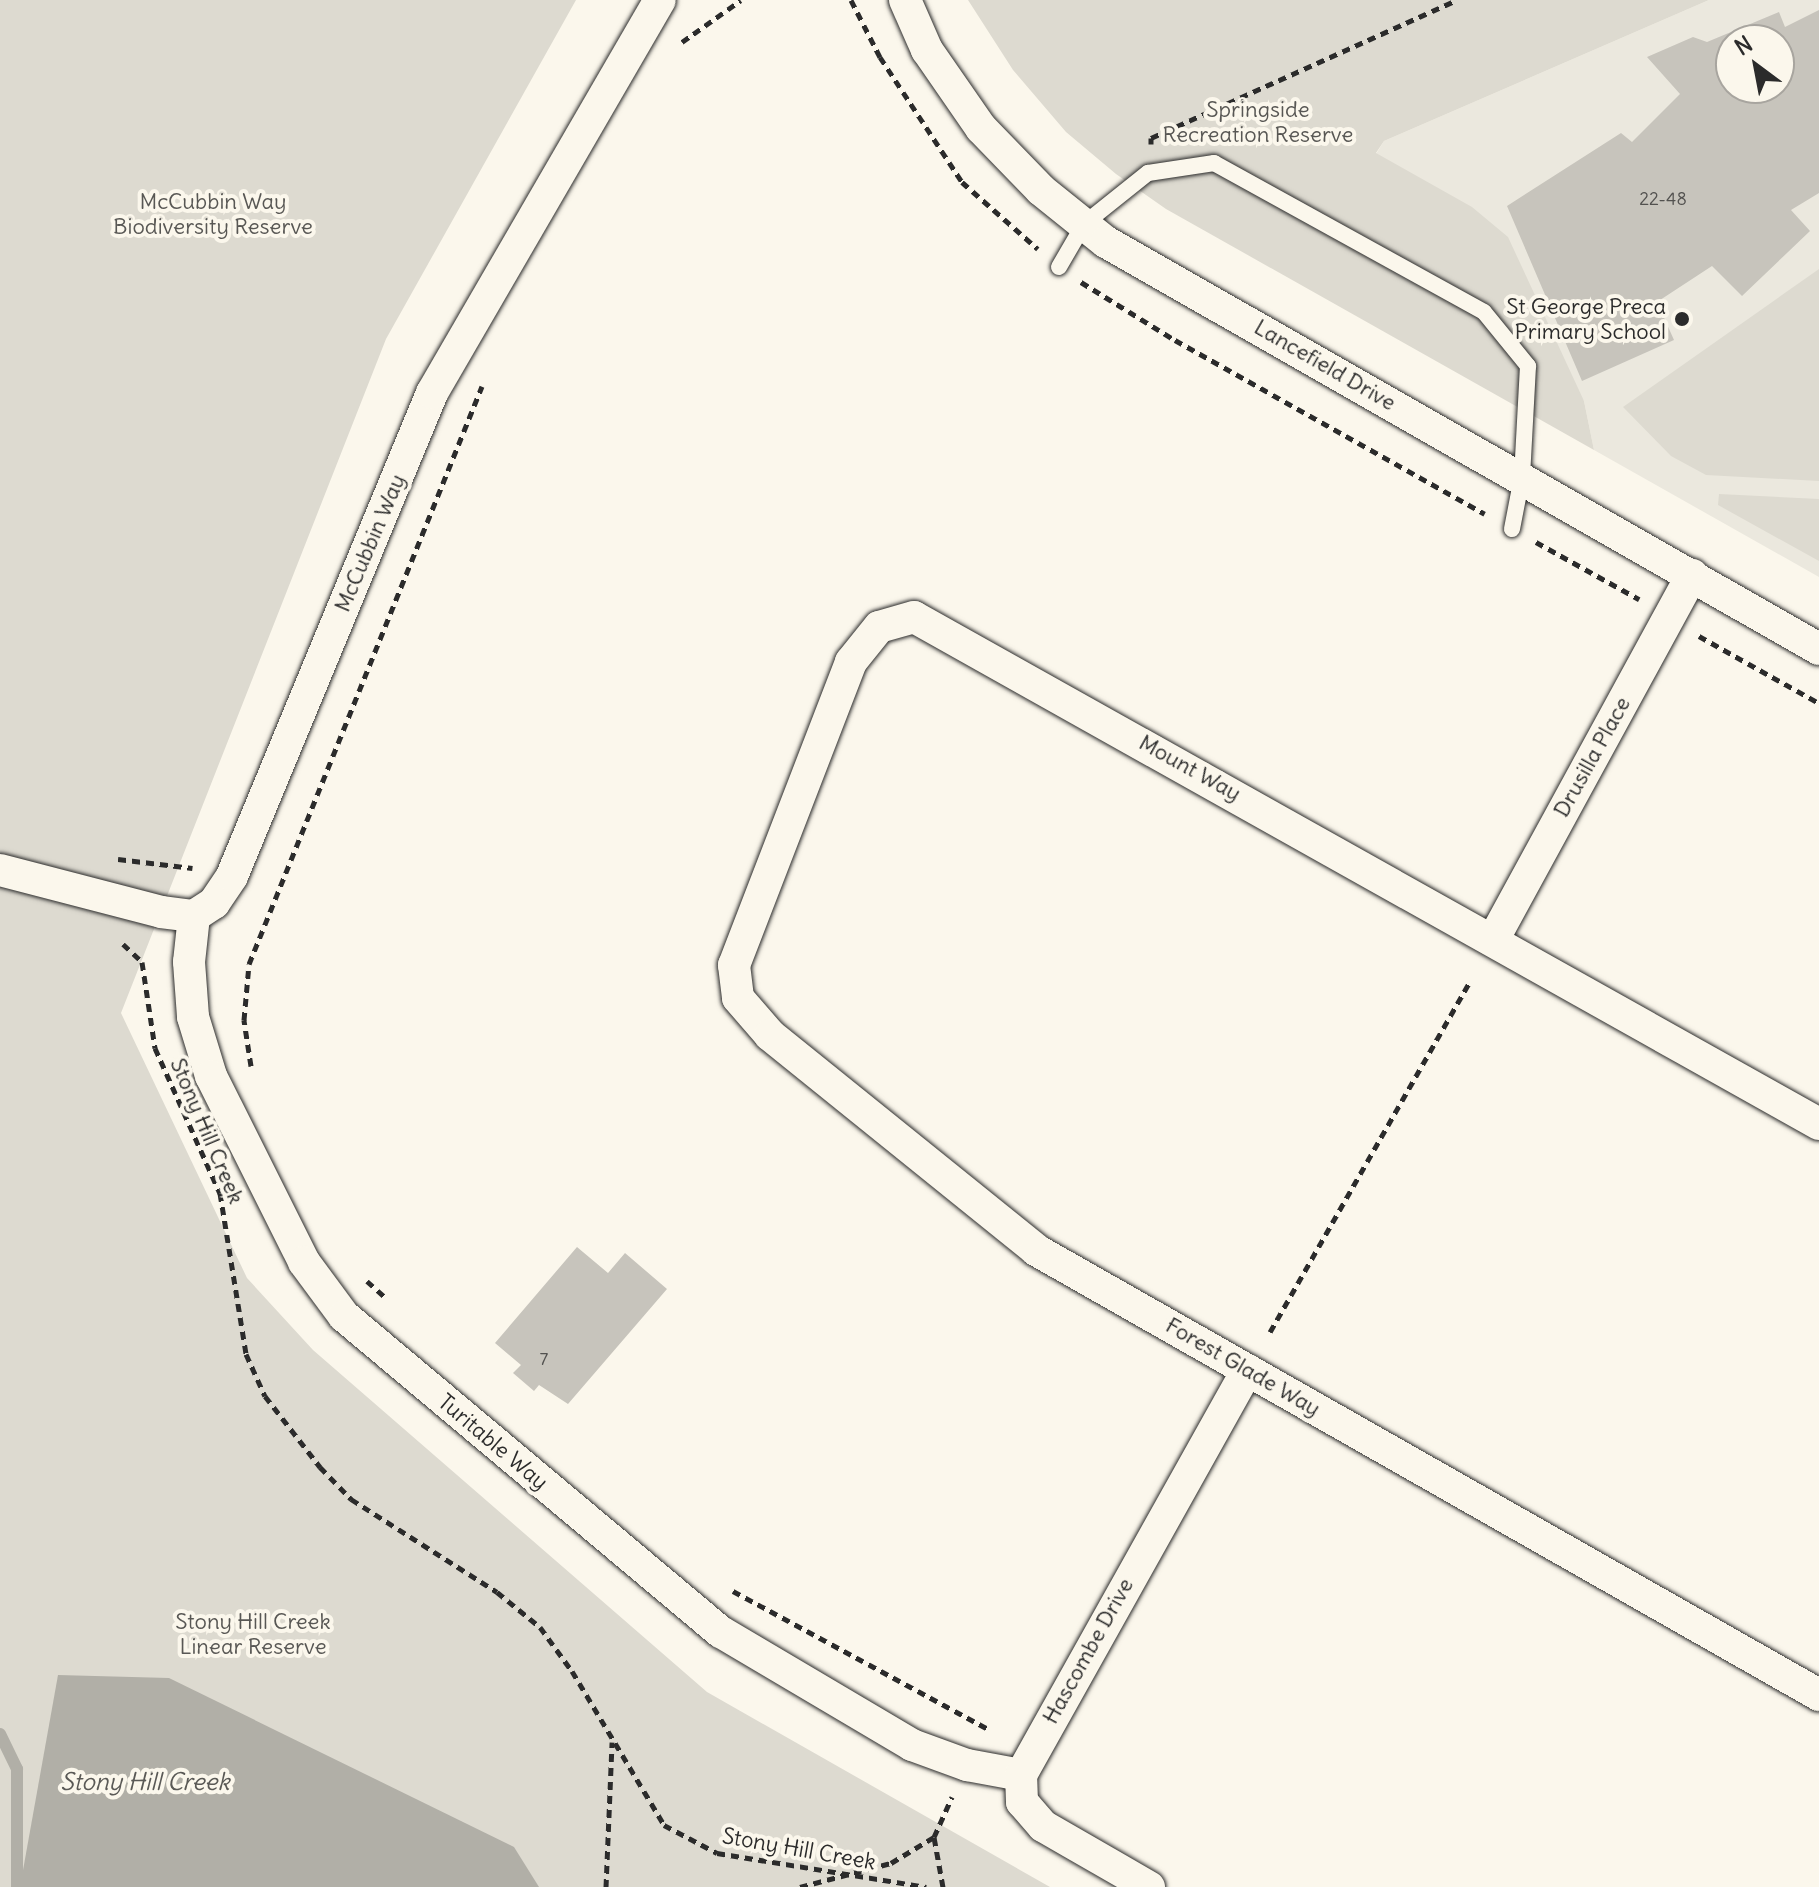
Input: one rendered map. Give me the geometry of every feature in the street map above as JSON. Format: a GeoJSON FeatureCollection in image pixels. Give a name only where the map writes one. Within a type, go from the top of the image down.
{"type":"FeatureCollection","features":[{"type":"Feature","properties":{"kind":"street","name":"McCubbin Way"},"geometry":{"type":"LineString","coordinates":[[194,916],[214,903],[232,876],[432,393],[660,0]]}},
{"type":"Feature","properties":{"kind":"street","name":"Lancefield Drive"},"geometry":{"type":"LineString","coordinates":[[905,0],[927,50],[981,128],[1041,190],[1106,242],[1819,649]]}},
{"type":"Feature","properties":{"kind":"street","name":"Drusilla Place"},"geometry":{"type":"LineString","coordinates":[[1493,940],[1692,575]]}},
{"type":"Feature","properties":{"kind":"street","name":"Mount Way"},"geometry":{"type":"LineString","coordinates":[[734,965],[851,662],[879,627],[914,617],[938,626],[1819,1124]]}},
{"type":"Feature","properties":{"kind":"street"},"geometry":{"type":"LineString","coordinates":[[0,870],[194,916]]}},
{"type":"Feature","properties":{"kind":"street","name":"Turitable Way"},"geometry":{"type":"LineString","coordinates":[[194,916],[189,962],[193,1017],[211,1076],[304,1262],[344,1316],[721,1632],[912,1745],[967,1765],[1026,1764]]}},
{"type":"Feature","properties":{"kind":"street","name":"Forest Glade Way"},"geometry":{"type":"LineString","coordinates":[[734,965],[738,998],[770,1035],[1005,1228],[1247,1370],[1819,1695]]}},
{"type":"Feature","properties":{"kind":"street","name":"Hascombe Drive"},"geometry":{"type":"LineString","coordinates":[[1026,1764],[1247,1370]]}},
{"type":"Feature","properties":{"kind":"street"},"geometry":{"type":"LineString","coordinates":[[1026,1764],[1022,1802],[1043,1826],[1149,1887]]}},
{"type":"Feature","properties":{"kind":"lane"},"geometry":{"type":"LineString","coordinates":[[1059,267],[1084,224],[1148,173],[1214,163],[1484,312],[1528,366],[1522,477],[1512,529]]}},
{"type":"Feature","properties":{"kind":"path"},"geometry":{"type":"LineString","coordinates":[[678,49],[685,38],[741,0]]}},
{"type":"Feature","properties":{"kind":"path"},"geometry":{"type":"LineString","coordinates":[[1148,173],[1151,138],[1456,0]]}},
{"type":"Feature","properties":{"kind":"path"},"geometry":{"type":"LineString","coordinates":[[255,1075],[244,1020],[249,964],[486,377]]}},
{"type":"Feature","properties":{"kind":"path","name":"Stony Hill Creek"},"geometry":{"type":"LineString","coordinates":[[118,942],[142,962],[155,1048],[220,1193],[235,1308],[246,1354],[265,1396],[351,1499],[497,1592],[540,1627],[572,1671],[664,1825],[717,1853],[926,1887]]}},
{"type":"Feature","properties":{"kind":"path"},"geometry":{"type":"LineString","coordinates":[[1270,1332],[1471,980]]}},
{"type":"Feature","properties":{"kind":"path"},"geometry":{"type":"LineString","coordinates":[[361,1275],[395,1307]]}},
{"type":"Feature","properties":{"kind":"path"},"geometry":{"type":"LineString","coordinates":[[722,1585],[990,1730],[1026,1764]]}},
{"type":"Feature","properties":{"kind":"path"},"geometry":{"type":"LineString","coordinates":[[800,1887],[891,1863],[934,1837],[967,1765],[990,1730]]}},
{"type":"Feature","properties":{"kind":"path"},"geometry":{"type":"LineString","coordinates":[[606,1887],[612,1741]]}},
{"type":"Feature","properties":{"kind":"path"},"geometry":{"type":"LineString","coordinates":[[934,1837],[943,1887]]}},
{"type":"Feature","properties":{"kind":"shaded area","name":"St George Preca Primary School"},"geometry":{"type":"Polygon","coordinates":[[[1709,0],[1819,0],[1819,577],[1594,450],[1584,401],[1376,154],[1384,141],[1709,0]]]}},
{"type":"Feature","properties":{"kind":"green space","name":"Stony Hill Creek Linear Reserve"},"geometry":{"type":"Polygon","coordinates":[[[0,0],[576,0],[386,339],[121,1013],[247,1278],[313,1350],[707,1692],[1050,1887],[0,1887],[0,0]]]}},
{"type":"Feature","properties":{"kind":"green space","name":"Springside Recreation Reserve"},"geometry":{"type":"Polygon","coordinates":[[[968,0],[1709,0],[1384,141],[1376,153],[1472,207],[1508,237],[1584,401],[1594,450],[1166,209],[1116,174],[1066,132],[1013,70],[968,0]]]}},
{"type":"Feature","properties":{"kind":"green space"},"geometry":{"type":"Polygon","coordinates":[[[1819,269],[1819,481],[1706,475],[1671,456],[1623,407],[1819,269]]]}},
{"type":"Feature","properties":{"kind":"green space"},"geometry":{"type":"Polygon","coordinates":[[[1719,494],[1819,499],[1819,561],[1718,505],[1719,494]]]}},
{"type":"Feature","properties":{"kind":"water","name":"Stony Hill Creek"},"geometry":{"type":"Polygon","coordinates":[[[58,1675],[169,1678],[514,1847],[539,1887],[20,1887],[58,1675]]]}},
{"type":"Feature","properties":{"kind":"building"},"geometry":{"type":"Polygon","coordinates":[[[1819,10],[1819,193],[1791,210],[1810,231],[1742,296],[1712,266],[1657,302],[1674,340],[1582,381],[1507,206],[1621,133],[1632,142],[1680,94],[1647,57],[1693,37],[1707,42],[1715,39],[1715,104],[1795,104],[1795,24],[1791,24],[1819,10]]]}},
{"type":"Feature","properties":{"kind":"building"},"geometry":{"type":"Polygon","coordinates":[[[1779,12],[1784,24],[1750,24],[1779,12]]]}},
{"type":"Feature","properties":{"kind":"building"},"geometry":{"type":"Polygon","coordinates":[[[577,1247],[608,1273],[625,1253],[667,1289],[568,1404],[539,1385],[534,1391],[513,1373],[521,1365],[495,1343],[577,1247]]]}},
{"type":"Feature","properties":{"kind":"waterway","name":"Stony Hill Creek"},"geometry":{"type":"LineString","coordinates":[[0,1734],[17,1769],[17,1887]]}},
{"type":"Feature","properties":{"kind":"place","name":"St George Preca Primary School"},"geometry":{"type":"Point","coordinates":[1682,319]}},
{"type":"Feature","properties":{"kind":"park label","name":"McCubbin Way Biodiversity Reserve"},"geometry":{"type":"Point","coordinates":[213,214]}}]}
